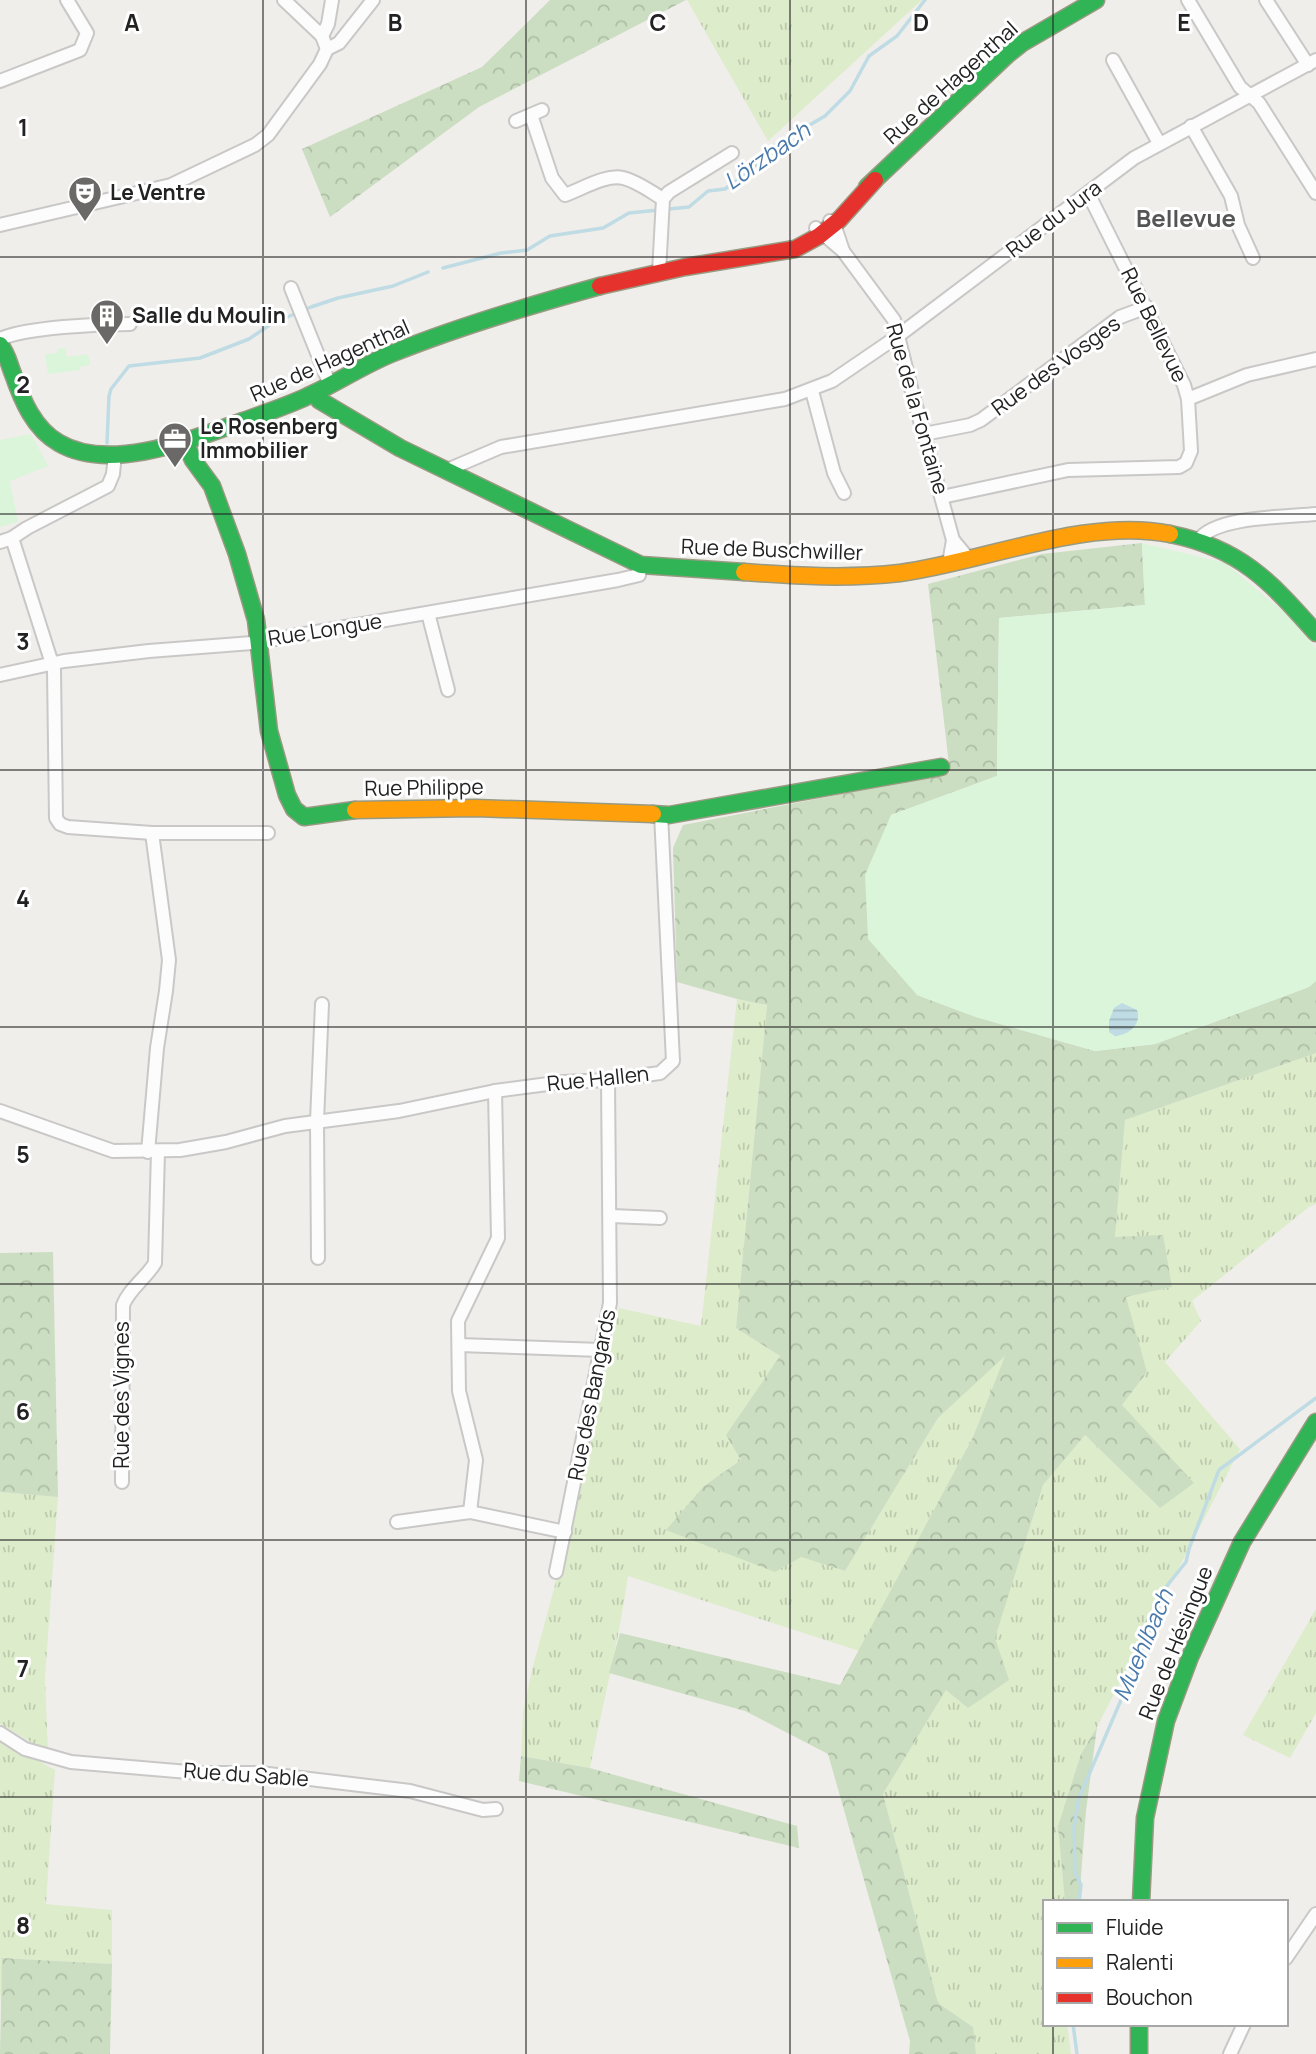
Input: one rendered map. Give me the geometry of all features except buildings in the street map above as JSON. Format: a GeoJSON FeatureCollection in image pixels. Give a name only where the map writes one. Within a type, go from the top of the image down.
{"type":"FeatureCollection","features":[{"type":"Feature","properties":{"kind":"street"},"geometry":{"type":"LineString","coordinates":[[0,81],[80,50],[87,33],[67,0]]}},
{"type":"Feature","properties":{"kind":"street"},"geometry":{"type":"LineString","coordinates":[[284,0],[322,36],[327,49]]}},
{"type":"Feature","properties":{"kind":"street"},"geometry":{"type":"LineString","coordinates":[[322,36],[328,24],[332,0]]}},
{"type":"Feature","properties":{"kind":"street"},"geometry":{"type":"LineString","coordinates":[[0,225],[171,185],[256,145],[268,135],[320,64],[327,49],[339,43],[373,0]]}},
{"type":"Feature","properties":{"kind":"street","name":"Rue de Hagenthal"},"geometry":{"type":"LineString","coordinates":[[0,345],[23,403],[41,429],[56,442],[73,450],[115,454],[185,442],[315,393],[369,362],[405,348],[589,290],[659,272],[772,253],[825,227],[1007,55],[1022,43],[1096,0]]}},
{"type":"Feature","properties":{"kind":"street"},"geometry":{"type":"LineString","coordinates":[[1188,0],[1240,87],[1259,103],[1316,193]]}},
{"type":"Feature","properties":{"kind":"street","name":"Rue du Jura"},"geometry":{"type":"LineString","coordinates":[[447,470],[501,447],[771,402],[812,391],[832,382],[898,336],[1134,158],[1312,63],[1266,0]]}},
{"type":"Feature","properties":{"kind":"street"},"geometry":{"type":"LineString","coordinates":[[1113,60],[1159,144]]}},
{"type":"Feature","properties":{"kind":"street"},"geometry":{"type":"LineString","coordinates":[[516,121],[536,113],[552,178],[565,195],[621,177],[663,199]]}},
{"type":"Feature","properties":{"kind":"street"},"geometry":{"type":"LineString","coordinates":[[1191,126],[1231,196],[1238,225],[1253,258]]}},
{"type":"Feature","properties":{"kind":"street"},"geometry":{"type":"LineString","coordinates":[[659,272],[663,199],[669,192],[732,153]]}},
{"type":"Feature","properties":{"kind":"street","name":"Rue Bellevue"},"geometry":{"type":"LineString","coordinates":[[942,497],[1068,470],[1178,467],[1186,463],[1191,451],[1188,399],[1179,372],[1088,193]]}},
{"type":"Feature","properties":{"kind":"street","name":"Rue de la Fontaine"},"geometry":{"type":"LineString","coordinates":[[825,227],[894,320],[953,540],[968,559]]}},
{"type":"Feature","properties":{"kind":"street"},"geometry":{"type":"LineString","coordinates":[[291,288],[330,385]]}},
{"type":"Feature","properties":{"kind":"street","name":"Rue des Vosges"},"geometry":{"type":"LineString","coordinates":[[924,434],[970,425],[981,420],[1120,317],[1147,307]]}},
{"type":"Feature","properties":{"kind":"street"},"geometry":{"type":"LineString","coordinates":[[0,339],[90,325],[130,324]]}},
{"type":"Feature","properties":{"kind":"street"},"geometry":{"type":"LineString","coordinates":[[1188,399],[1247,374],[1316,359]]}},
{"type":"Feature","properties":{"kind":"street"},"geometry":{"type":"LineString","coordinates":[[812,391],[834,473],[844,493]]}},
{"type":"Feature","properties":{"kind":"street","name":"Rue de Buschwiller"},"geometry":{"type":"LineString","coordinates":[[315,393],[319,400],[376,436],[641,565],[817,577],[900,573],[1082,535],[1125,531],[1164,533],[1199,540],[1247,565],[1268,580],[1316,633]]}},
{"type":"Feature","properties":{"kind":"street","name":"Rue Philippe"},"geometry":{"type":"LineString","coordinates":[[185,442],[193,460],[212,486],[225,516],[256,620],[269,731],[287,795],[293,808],[304,817],[359,810],[475,808],[669,815],[941,767]]}},
{"type":"Feature","properties":{"kind":"street"},"geometry":{"type":"LineString","coordinates":[[115,454],[113,474],[107,486],[6,540],[53,663],[57,818],[60,824],[68,827],[152,833],[268,833]]}},
{"type":"Feature","properties":{"kind":"street"},"geometry":{"type":"LineString","coordinates":[[1199,540],[1204,533],[1236,522],[1316,514]]}},
{"type":"Feature","properties":{"kind":"street"},"geometry":{"type":"LineString","coordinates":[[1216,547],[1226,530],[1236,522]]}},
{"type":"Feature","properties":{"kind":"street","name":"Rue de la Fontaine"},"geometry":{"type":"LineString","coordinates":[[949,563],[953,540]]}},
{"type":"Feature","properties":{"kind":"street","name":"Rue Longue"},"geometry":{"type":"LineString","coordinates":[[0,675],[53,663],[149,651],[257,642],[428,613],[618,580],[639,575],[641,565]]}},
{"type":"Feature","properties":{"kind":"street"},"geometry":{"type":"LineString","coordinates":[[428,613],[449,690]]}},
{"type":"Feature","properties":{"kind":"street","name":"Rue Hallen"},"geometry":{"type":"LineString","coordinates":[[0,1111],[113,1151],[153,1151],[206,1146],[285,1126],[399,1111],[495,1091],[660,1073],[673,1061],[661,814]]}},
{"type":"Feature","properties":{"kind":"street","name":"Rue des Vignes"},"geometry":{"type":"LineString","coordinates":[[122,1482],[123,1305],[155,1263],[153,1151],[157,1048],[169,960],[152,833]]}},
{"type":"Feature","properties":{"kind":"street"},"geometry":{"type":"LineString","coordinates":[[318,1258],[317,1121],[322,1004]]}},
{"type":"Feature","properties":{"kind":"street","name":"Rue des Bangards"},"geometry":{"type":"LineString","coordinates":[[556,1572],[610,1303],[608,1080]]}},
{"type":"Feature","properties":{"kind":"street"},"geometry":{"type":"LineString","coordinates":[[470,1512],[476,1460],[459,1391],[458,1321],[498,1238],[495,1091]]}},
{"type":"Feature","properties":{"kind":"street"},"geometry":{"type":"LineString","coordinates":[[611,1216],[660,1218]]}},
{"type":"Feature","properties":{"kind":"street"},"geometry":{"type":"LineString","coordinates":[[459,1345],[601,1350]]}},
{"type":"Feature","properties":{"kind":"street","name":"Rue de Hésingue"},"geometry":{"type":"LineString","coordinates":[[1141,1900],[1142,1842],[1146,1809],[1166,1721],[1195,1646],[1242,1542],[1316,1422]]}},
{"type":"Feature","properties":{"kind":"street"},"geometry":{"type":"LineString","coordinates":[[397,1522],[470,1512],[565,1532]]}},
{"type":"Feature","properties":{"kind":"street","name":"Rue du Sable"},"geometry":{"type":"LineString","coordinates":[[0,1733],[25,1749],[71,1762],[200,1773],[260,1773],[410,1791],[482,1810],[496,1809]]}},
{"type":"Feature","properties":{"kind":"street"},"geometry":{"type":"LineString","coordinates":[[1288,1955],[1316,1914]]}},
{"type":"Feature","properties":{"kind":"street"},"geometry":{"type":"LineString","coordinates":[[1139,2026],[1139,2054]]}},
{"type":"Feature","properties":{"kind":"street"},"geometry":{"type":"LineString","coordinates":[[1230,2054],[1243,2026]]}},
{"type":"Feature","properties":{"kind":"green space"},"geometry":{"type":"Polygon","coordinates":[[[550,0],[686,0],[479,107],[330,217],[302,149],[482,67],[550,0]]]}},
{"type":"Feature","properties":{"kind":"green space"},"geometry":{"type":"Polygon","coordinates":[[[687,0],[922,0],[768,141],[687,0]]]}},
{"type":"Feature","properties":{"kind":"green space"},"geometry":{"type":"Polygon","coordinates":[[[65,348],[67,357],[88,354],[90,365],[80,367],[80,370],[48,374],[45,354],[57,353],[57,349],[65,348]]]}},
{"type":"Feature","properties":{"kind":"green space"},"geometry":{"type":"Polygon","coordinates":[[[31,434],[48,466],[10,481],[18,522],[0,527],[0,440],[31,434]]]}},
{"type":"Feature","properties":{"kind":"green space"},"geometry":{"type":"Polygon","coordinates":[[[1142,543],[1145,605],[999,618],[997,776],[891,815],[917,995],[976,1017],[1095,1051],[1155,1044],[1309,987],[1316,981],[1316,1053],[1125,1120],[1115,1237],[1163,1235],[1172,1287],[1126,1297],[1147,1372],[1122,1405],[1194,1483],[1160,1508],[1085,1435],[1043,1485],[995,1638],[1009,1680],[968,1708],[946,1690],[883,1794],[938,2003],[973,2027],[976,2054],[909,2054],[910,2041],[828,1754],[745,1711],[609,1673],[620,1633],[840,1685],[973,1437],[1005,1356],[938,1418],[845,1571],[801,1557],[775,1572],[666,1530],[704,1486],[741,1460],[726,1435],[780,1356],[736,1328],[767,1005],[677,982],[673,848],[683,825],[950,773],[928,584],[1042,554],[1142,543]]]}},
{"type":"Feature","properties":{"kind":"green space"},"geometry":{"type":"Polygon","coordinates":[[[1142,543],[1225,563],[1302,627],[1316,649],[1316,981],[1309,987],[1155,1044],[1095,1051],[976,1017],[917,995],[868,939],[865,875],[891,815],[997,776],[999,618],[1145,605],[1142,543]]]}},
{"type":"Feature","properties":{"kind":"green space"},"geometry":{"type":"Polygon","coordinates":[[[737,999],[767,1005],[736,1328],[780,1356],[727,1435],[742,1460],[704,1486],[801,1557],[845,1571],[938,1418],[1006,1354],[973,1437],[859,1651],[628,1576],[590,1768],[521,1756],[523,1712],[531,1674],[578,1499],[619,1308],[701,1326],[737,999]]]}},
{"type":"Feature","properties":{"kind":"green space"},"geometry":{"type":"Polygon","coordinates":[[[1316,1053],[1316,1204],[1192,1301],[1201,1321],[1165,1362],[1240,1449],[1081,1754],[1058,1826],[1065,1900],[1043,1900],[1043,2026],[1067,2026],[1071,2054],[976,2054],[973,2027],[938,2003],[883,1794],[946,1690],[1008,1680],[994,1639],[1043,1485],[1085,1435],[1160,1508],[1121,1405],[1147,1372],[1125,1297],[1172,1287],[1115,1237],[1125,1120],[1316,1053]]]}},
{"type":"Feature","properties":{"kind":"green space"},"geometry":{"type":"Polygon","coordinates":[[[53,1252],[58,1497],[0,1492],[0,1253],[53,1252]]]}},
{"type":"Feature","properties":{"kind":"green space"},"geometry":{"type":"Polygon","coordinates":[[[0,1492],[58,1497],[45,1678],[48,1752],[0,1724],[0,1492]]]}},
{"type":"Feature","properties":{"kind":"green space"},"geometry":{"type":"Polygon","coordinates":[[[1316,1609],[1316,1713],[1290,1758],[1243,1735],[1316,1609]]]}},
{"type":"Feature","properties":{"kind":"green space"},"geometry":{"type":"Polygon","coordinates":[[[1097,1727],[1086,1811],[1079,1900],[1065,1900],[1058,1826],[1081,1754],[1097,1727]]]}},
{"type":"Feature","properties":{"kind":"green space"},"geometry":{"type":"Polygon","coordinates":[[[0,1740],[55,1770],[46,1904],[112,1910],[112,1964],[3,1958],[0,2005],[0,1740]]]}},
{"type":"Feature","properties":{"kind":"green space"},"geometry":{"type":"Polygon","coordinates":[[[521,1756],[590,1768],[797,1826],[799,1848],[519,1781],[521,1756]]]}},
{"type":"Feature","properties":{"kind":"green space"},"geometry":{"type":"Polygon","coordinates":[[[2,1958],[112,1964],[110,2054],[0,2054],[2,1958]]]}},
{"type":"Feature","properties":{"kind":"water"},"geometry":{"type":"Polygon","coordinates":[[[1122,1003],[1137,1010],[1138,1020],[1129,1031],[1115,1036],[1109,1032],[1109,1021],[1114,1008],[1122,1003]]]}},
{"type":"Feature","properties":{"kind":"waterway","name":"Lörzbach"},"geometry":{"type":"LineString","coordinates":[[443,268],[501,253],[527,250],[550,236],[603,228],[629,213],[689,207],[708,191],[725,189],[752,170],[770,148],[825,116],[850,91],[869,56],[897,36],[925,0]]}},
{"type":"Feature","properties":{"kind":"waterway"},"geometry":{"type":"LineString","coordinates":[[107,443],[109,396],[111,389],[129,366],[200,358],[249,339],[271,324],[311,307],[393,286],[428,272]]}},
{"type":"Feature","properties":{"kind":"waterway","name":"Muehlbach"},"geometry":{"type":"LineString","coordinates":[[1079,1900],[1081,1885],[1075,1872],[1074,1827],[1079,1798],[1166,1587],[1186,1562],[1219,1470],[1316,1398]]}},
{"type":"Feature","properties":{"kind":"waterway","name":"Muehlbach"},"geometry":{"type":"LineString","coordinates":[[1073,2026],[1077,2054]]}},
{"type":"Feature","properties":{"kind":"traffic: fast"},"geometry":{"type":"LineString","coordinates":[[867,187],[1007,55],[1022,43],[1096,0]]}},
{"type":"Feature","properties":{"kind":"traffic: fast"},"geometry":{"type":"LineString","coordinates":[[0,345],[30,413],[50,437],[79,451],[102,455],[126,454],[176,444],[223,428],[300,400],[382,358],[418,343],[496,316],[600,286]]}},
{"type":"Feature","properties":{"kind":"traffic: fast"},"geometry":{"type":"LineString","coordinates":[[315,393],[319,400],[400,448],[641,565],[744,572]]}},
{"type":"Feature","properties":{"kind":"traffic: fast"},"geometry":{"type":"LineString","coordinates":[[185,442],[193,460],[212,486],[237,554],[256,620],[269,731],[287,795],[294,809],[304,817],[355,810]]}},
{"type":"Feature","properties":{"kind":"traffic: fast"},"geometry":{"type":"LineString","coordinates":[[1170,534],[1216,548],[1252,569],[1284,598],[1316,633]]}},
{"type":"Feature","properties":{"kind":"traffic: fast"},"geometry":{"type":"LineString","coordinates":[[653,814],[669,815],[941,767]]}},
{"type":"Feature","properties":{"kind":"traffic: fast"},"geometry":{"type":"LineString","coordinates":[[1141,1900],[1145,1818],[1166,1721],[1190,1657],[1242,1542],[1316,1422]]}},
{"type":"Feature","properties":{"kind":"traffic: fast"},"geometry":{"type":"LineString","coordinates":[[1139,2026],[1139,2054]]}},
{"type":"Feature","properties":{"kind":"traffic: slow"},"geometry":{"type":"LineString","coordinates":[[744,572],[822,576],[881,575],[1104,531],[1137,530],[1170,534]]}},
{"type":"Feature","properties":{"kind":"traffic: slow"},"geometry":{"type":"LineString","coordinates":[[355,810],[475,808],[653,814]]}},
{"type":"Feature","properties":{"kind":"traffic: jam"},"geometry":{"type":"LineString","coordinates":[[600,286],[685,267],[795,249],[819,236],[839,220],[875,180]]}},
{"type":"Feature","properties":{"kind":"place","name":"Le Ventre"},"geometry":{"type":"Point","coordinates":[85,223]}},
{"type":"Feature","properties":{"kind":"place","name":"Salle du Moulin"},"geometry":{"type":"Point","coordinates":[107,346]}},
{"type":"Feature","properties":{"kind":"place","name":"Le Rosenberg Immobilier"},"geometry":{"type":"Point","coordinates":[175,469]}},
{"type":"Feature","properties":{"kind":"district","name":"Bellevue"},"geometry":{"type":"Point","coordinates":[1186,219]}}]}
